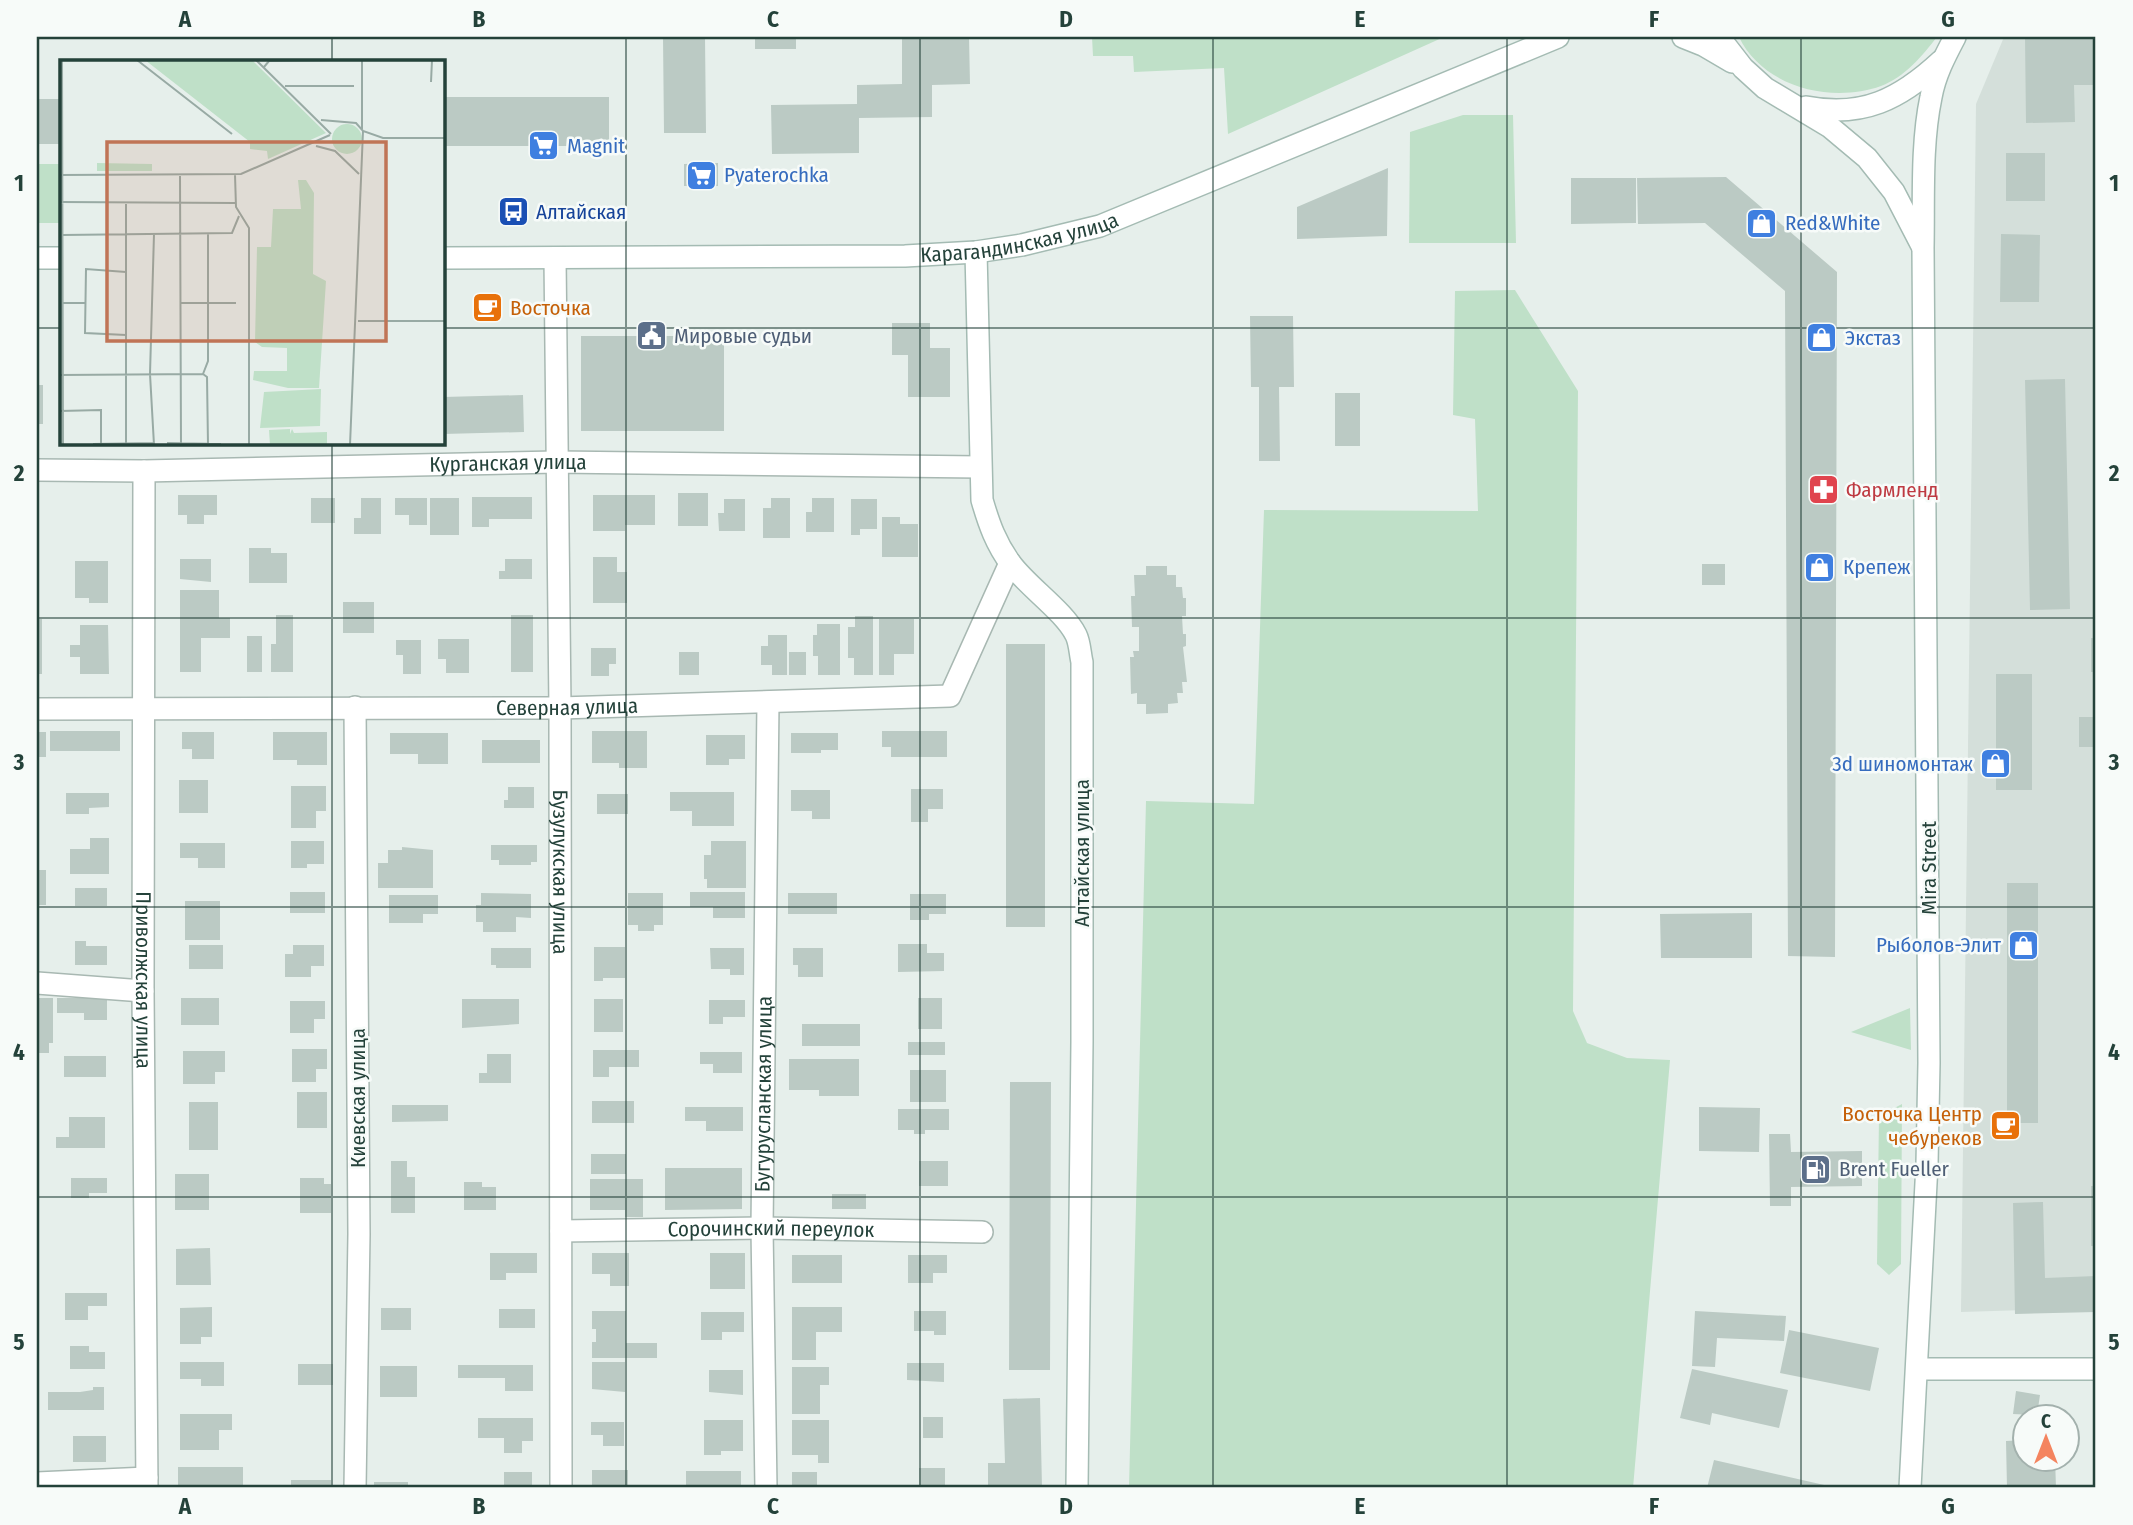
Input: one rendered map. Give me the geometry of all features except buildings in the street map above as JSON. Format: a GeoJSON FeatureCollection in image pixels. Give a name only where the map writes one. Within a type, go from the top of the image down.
{"type":"FeatureCollection","features":[{"type":"Feature","properties":{"kind":"street","name":"Карагандинская улица"},"geometry":{"type":"LineString","coordinates":[[444,258],[905,256],[976,252],[1022,245],[1100,226],[1558,37]]}},
{"type":"Feature","properties":{"kind":"street"},"geometry":{"type":"LineString","coordinates":[[1683,37],[1743,68]]}},
{"type":"Feature","properties":{"kind":"street"},"geometry":{"type":"LineString","coordinates":[[1719,37],[1743,68],[1765,88],[1830,127],[1867,158],[1894,192],[1923,248]]}},
{"type":"Feature","properties":{"kind":"street"},"geometry":{"type":"LineString","coordinates":[[1794,105],[1827,111],[1861,109],[1891,99],[1917,83],[1942,60],[1955,37]]}},
{"type":"Feature","properties":{"kind":"street","name":"Mira Street"},"geometry":{"type":"LineString","coordinates":[[1910,1488],[1927,1164],[1930,990],[1923,248],[1927,128],[1931,95],[1942,60]]}},
{"type":"Feature","properties":{"kind":"street","name":"Алтайская улица"},"geometry":{"type":"LineString","coordinates":[[976,252],[982,500],[992,535],[1010,563],[1057,611],[1076,635],[1082,662],[1082,1042],[1077,1488]]}},
{"type":"Feature","properties":{"kind":"street"},"geometry":{"type":"LineString","coordinates":[[37,258],[60,258]]}},
{"type":"Feature","properties":{"kind":"street","name":"Бузулукская улица"},"geometry":{"type":"LineString","coordinates":[[555,258],[560,708],[561,1488]]}},
{"type":"Feature","properties":{"kind":"street","name":"Курганская улица"},"geometry":{"type":"LineString","coordinates":[[37,470],[144,471],[556,463],[980,467]]}},
{"type":"Feature","properties":{"kind":"street","name":"Приволжская улица"},"geometry":{"type":"LineString","coordinates":[[144,471],[143,991],[147,1483]]}},
{"type":"Feature","properties":{"kind":"street","name":"Северная улица"},"geometry":{"type":"LineString","coordinates":[[37,709],[560,708],[950,696],[1010,563]]}},
{"type":"Feature","properties":{"kind":"street","name":"Бугурусланская улица"},"geometry":{"type":"LineString","coordinates":[[766,1488],[762,1228],[768,702]]}},
{"type":"Feature","properties":{"kind":"street","name":"Киевская улица"},"geometry":{"type":"LineString","coordinates":[[355,707],[359,1234],[355,1488]]}},
{"type":"Feature","properties":{"kind":"street"},"geometry":{"type":"LineString","coordinates":[[37,983],[143,991]]}},
{"type":"Feature","properties":{"kind":"street","name":"Сорочинский переулок"},"geometry":{"type":"LineString","coordinates":[[561,1231],[762,1228],[982,1232]]}},
{"type":"Feature","properties":{"kind":"street"},"geometry":{"type":"LineString","coordinates":[[1917,1369],[2096,1369]]}},
{"type":"Feature","properties":{"kind":"street"},"geometry":{"type":"LineString","coordinates":[[37,1483],[147,1483]]}},
{"type":"Feature","properties":{"kind":"shaded area"},"geometry":{"type":"Polygon","coordinates":[[[2004,37],[2096,37],[2096,1308],[1961,1312],[1976,104],[2004,37]]]}},
{"type":"Feature","properties":{"kind":"green space"},"geometry":{"type":"Polygon","coordinates":[[[1092,37],[1444,37],[1228,134],[1224,68],[1134,72],[1133,56],[1093,56],[1092,37]]]}},
{"type":"Feature","properties":{"kind":"green space"},"geometry":{"type":"Polygon","coordinates":[[[1739,37],[1937,37],[1912,65],[1890,82],[1862,91],[1841,93],[1820,92],[1781,79],[1764,68],[1750,54],[1739,37]]]}},
{"type":"Feature","properties":{"kind":"green space"},"geometry":{"type":"Polygon","coordinates":[[[1463,115],[1513,115],[1516,243],[1409,243],[1410,132],[1463,115]]]}},
{"type":"Feature","properties":{"kind":"green space"},"geometry":{"type":"Polygon","coordinates":[[[37,164],[60,164],[60,223],[37,223],[37,164]]]}},
{"type":"Feature","properties":{"kind":"green space"},"geometry":{"type":"Polygon","coordinates":[[[1515,290],[1578,391],[1573,1011],[1587,1043],[1627,1058],[1670,1060],[1633,1488],[1129,1488],[1146,801],[1254,804],[1264,510],[1478,511],[1475,419],[1453,415],[1455,291],[1515,290]]]}},
{"type":"Feature","properties":{"kind":"green space"},"geometry":{"type":"Polygon","coordinates":[[[1910,1008],[1911,1050],[1851,1032],[1910,1008]]]}},
{"type":"Feature","properties":{"kind":"green space"},"geometry":{"type":"Polygon","coordinates":[[[1902,1104],[1901,1264],[1889,1275],[1877,1264],[1879,1116],[1902,1104]]]}},
{"type":"Feature","properties":{"kind":"place","name":"Magnit"},"geometry":{"type":"Point","coordinates":[544,146]}},
{"type":"Feature","properties":{"kind":"place","name":"Pyaterochka"},"geometry":{"type":"Point","coordinates":[701,175]}},
{"type":"Feature","properties":{"kind":"place","name":"Алтайская"},"geometry":{"type":"Point","coordinates":[513,212]}},
{"type":"Feature","properties":{"kind":"place","name":"Red&White"},"geometry":{"type":"Point","coordinates":[1762,223]}},
{"type":"Feature","properties":{"kind":"place","name":"Восточка"},"geometry":{"type":"Point","coordinates":[487,308]}},
{"type":"Feature","properties":{"kind":"place","name":"Мировые судьи"},"geometry":{"type":"Point","coordinates":[651,336]}},
{"type":"Feature","properties":{"kind":"place","name":"Экстаз"},"geometry":{"type":"Point","coordinates":[1822,338]}},
{"type":"Feature","properties":{"kind":"place","name":"Фармленд"},"geometry":{"type":"Point","coordinates":[1823,490]}},
{"type":"Feature","properties":{"kind":"place","name":"Крепеж"},"geometry":{"type":"Point","coordinates":[1820,567]}},
{"type":"Feature","properties":{"kind":"place","name":"3d шиномонтаж"},"geometry":{"type":"Point","coordinates":[1996,764]}},
{"type":"Feature","properties":{"kind":"place","name":"Рыболов-Элит"},"geometry":{"type":"Point","coordinates":[2024,945]}},
{"type":"Feature","properties":{"kind":"place","name":"Восточка Центр чебуреков"},"geometry":{"type":"Point","coordinates":[2005,1126]}},
{"type":"Feature","properties":{"kind":"place","name":"Brent Fueller"},"geometry":{"type":"Point","coordinates":[1816,1169]}}]}
